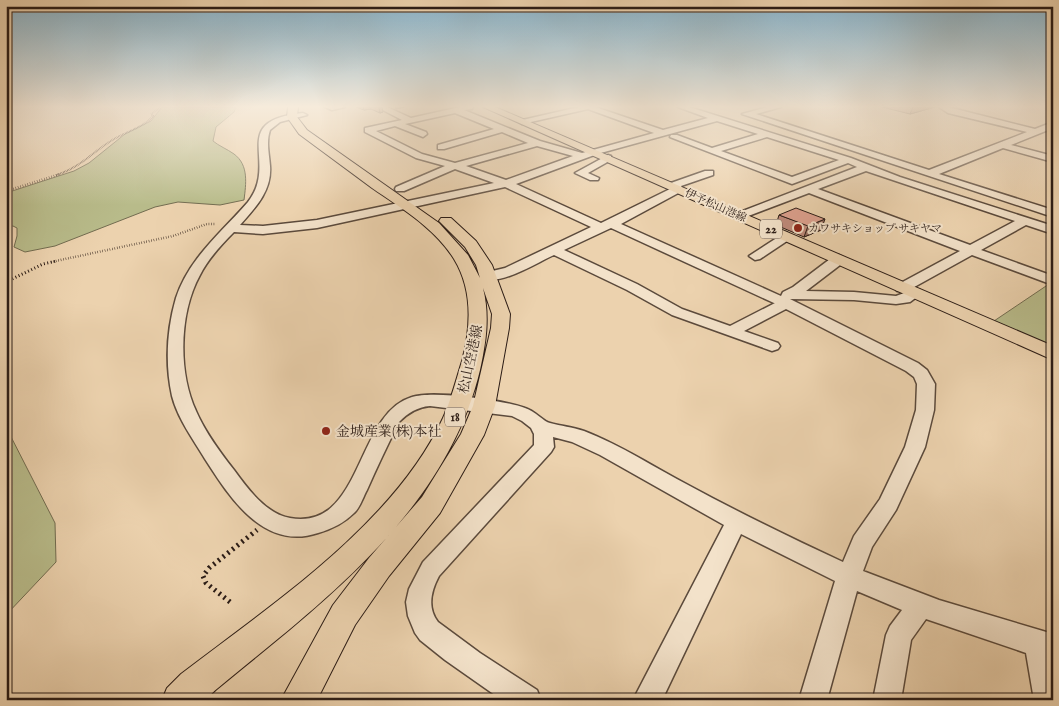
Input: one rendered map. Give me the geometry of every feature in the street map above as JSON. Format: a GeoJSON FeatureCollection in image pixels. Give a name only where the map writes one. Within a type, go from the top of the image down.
{"type":"FeatureCollection","features":[{"type":"Feature","properties":{"kind":"main road","name":"松山空港線"},"geometry":{"type":"LineString","coordinates":[[298,700],[344,615],[379,567],[431,505],[472,435],[484,406],[500,328],[501,314],[489,276],[471,244],[447,222],[316,140]]}},
{"type":"Feature","properties":{"kind":"main road","name":"伊予松山港線"},"geometry":{"type":"LineString","coordinates":[[563,140],[597,156],[675,187],[1053,354]]}},
{"type":"Feature","properties":{"kind":"main road","name":"松山空港線"},"geometry":{"type":"LineString","coordinates":[[179,700],[193,686],[316,588],[359,548],[411,489],[441,444],[460,404],[477,338],[479,319],[476,291],[463,260],[447,237],[408,198]]}},
{"type":"Feature","properties":{"kind":"street"},"geometry":{"type":"LineString","coordinates":[[263,140],[265,169],[258,195],[200,263],[184,297],[176,363],[181,395],[188,415],[224,473],[268,521],[287,529],[305,530],[322,524],[348,506],[392,418],[402,408],[426,400],[501,408],[523,413],[540,425],[545,437],[544,447],[431,569],[420,586],[418,605],[424,626],[440,640],[527,700]]}},
{"type":"Feature","properties":{"kind":"street"},"geometry":{"type":"LineString","coordinates":[[388,140],[419,156],[477,172],[785,299],[912,367],[921,374],[926,384],[925,410],[915,447],[888,504],[862,543],[849,575],[813,700]]}},
{"type":"Feature","properties":{"kind":"street"},"geometry":{"type":"LineString","coordinates":[[441,147],[467,140]]}},
{"type":"Feature","properties":{"kind":"street"},"geometry":{"type":"LineString","coordinates":[[532,140],[597,156]]}},
{"type":"Feature","properties":{"kind":"street"},"geometry":{"type":"LineString","coordinates":[[594,178],[580,173],[597,156],[642,140]]}},
{"type":"Feature","properties":{"kind":"street"},"geometry":{"type":"LineString","coordinates":[[233,226],[263,230],[300,226],[408,198],[504,183],[597,156],[662,140]]}},
{"type":"Feature","properties":{"kind":"street"},"geometry":{"type":"LineString","coordinates":[[682,140],[792,181],[848,160]]}},
{"type":"Feature","properties":{"kind":"street"},"geometry":{"type":"LineString","coordinates":[[701,140],[722,148]]}},
{"type":"Feature","properties":{"kind":"street"},"geometry":{"type":"LineString","coordinates":[[711,151],[748,140]]}},
{"type":"Feature","properties":{"kind":"street"},"geometry":{"type":"LineString","coordinates":[[786,140],[848,160],[864,168],[1053,230]]}},
{"type":"Feature","properties":{"kind":"street"},"geometry":{"type":"LineString","coordinates":[[825,140],[1053,214]]}},
{"type":"Feature","properties":{"kind":"street"},"geometry":{"type":"LineString","coordinates":[[929,174],[1015,140]]}},
{"type":"Feature","properties":{"kind":"street"},"geometry":{"type":"LineString","coordinates":[[408,198],[454,166],[538,142]]}},
{"type":"Feature","properties":{"kind":"street"},"geometry":{"type":"LineString","coordinates":[[457,143],[486,156]]}},
{"type":"Feature","properties":{"kind":"street"},"geometry":{"type":"LineString","coordinates":[[1002,145],[1053,159]]}},
{"type":"Feature","properties":{"kind":"street"},"geometry":{"type":"LineString","coordinates":[[810,158],[825,152]]}},
{"type":"Feature","properties":{"kind":"street"},"geometry":{"type":"LineString","coordinates":[[739,216],[864,168]]}},
{"type":"Feature","properties":{"kind":"street"},"geometry":{"type":"LineString","coordinates":[[489,276],[510,271],[606,226],[675,187],[709,173]]}},
{"type":"Feature","properties":{"kind":"street"},"geometry":{"type":"LineString","coordinates":[[808,189],[1053,281]]}},
{"type":"Feature","properties":{"kind":"street"},"geometry":{"type":"LineString","coordinates":[[785,299],[854,296],[904,299],[909,290],[970,250],[1024,221]]}},
{"type":"Feature","properties":{"kind":"street"},"geometry":{"type":"LineString","coordinates":[[755,256],[786,236]]}},
{"type":"Feature","properties":{"kind":"street"},"geometry":{"type":"LineString","coordinates":[[554,250],[632,287],[677,312],[772,346]]}},
{"type":"Feature","properties":{"kind":"street"},"geometry":{"type":"LineString","coordinates":[[730,331],[785,299],[839,260]]}},
{"type":"Feature","properties":{"kind":"street"},"geometry":{"type":"LineString","coordinates":[[542,430],[552,428],[561,430],[604,449],[736,522],[920,606],[1045,645],[1048,700]]}},
{"type":"Feature","properties":{"kind":"street"},"geometry":{"type":"LineString","coordinates":[[647,700],[736,522]]}},
{"type":"Feature","properties":{"kind":"street"},"geometry":{"type":"LineString","coordinates":[[887,700],[899,635],[920,606]]}},
{"type":"Feature","properties":{"kind":"path"},"geometry":{"type":"LineString","coordinates":[[6,191],[72,170],[112,140]]}},
{"type":"Feature","properties":{"kind":"path"},"geometry":{"type":"LineString","coordinates":[[6,282],[43,264],[173,236],[207,224],[233,226]]}},
{"type":"Feature","properties":{"kind":"path"},"geometry":{"type":"LineString","coordinates":[[230,602],[206,583],[203,576],[209,568],[268,521]]}},
{"type":"Feature","properties":{"kind":"green space"},"geometry":{"type":"Polygon","coordinates":[[[118,140],[213,140],[239,158],[245,175],[244,200],[220,205],[178,202],[155,207],[55,246],[25,252],[14,247],[17,228],[13,226],[6,227],[6,193],[74,171],[89,163],[118,140]]]}},
{"type":"Feature","properties":{"kind":"green space"},"geometry":{"type":"Polygon","coordinates":[[[1052,282],[1053,346],[994,321],[1052,282]]]}},
{"type":"Feature","properties":{"kind":"green space"},"geometry":{"type":"Polygon","coordinates":[[[6,427],[55,523],[56,562],[6,615],[6,427]]]}},
{"type":"Feature","properties":{"kind":"building"},"geometry":{"type":"Polygon","coordinates":[[[796,208],[825,219],[808,226],[779,215],[796,208]]]}},
{"type":"Feature","properties":{"kind":"place","name":"カワサキショップ サキヤマ"},"geometry":{"type":"Point","coordinates":[798,228]}},
{"type":"Feature","properties":{"kind":"place","name":"金城産業(株)本社"},"geometry":{"type":"Point","coordinates":[326,431]}}]}
